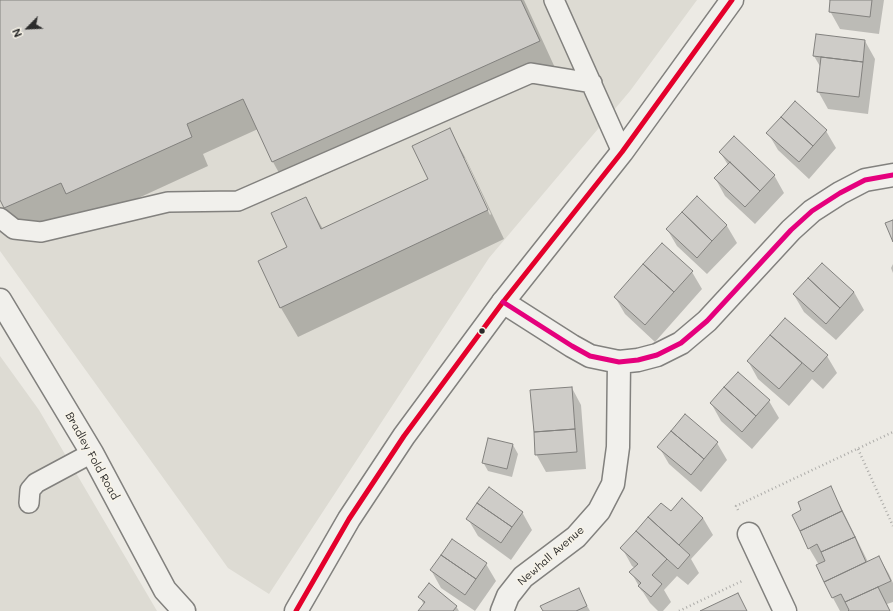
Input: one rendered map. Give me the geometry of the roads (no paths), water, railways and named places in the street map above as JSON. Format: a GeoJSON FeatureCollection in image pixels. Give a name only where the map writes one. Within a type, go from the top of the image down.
{"type":"FeatureCollection","features":[{"type":"Feature","properties":{"kind":"street"},"geometry":{"type":"LineString","coordinates":[[296,611],[349,519],[404,436],[503,302],[622,152],[732,0]]}},
{"type":"Feature","properties":{"kind":"street"},"geometry":{"type":"LineString","coordinates":[[503,302],[590,356],[619,362],[638,360],[657,355],[681,343],[708,321],[791,230],[812,211],[840,193],[865,180],[893,175]]}},
{"type":"Feature","properties":{"kind":"street","name":"Bradley Fold Road"},"geometry":{"type":"LineString","coordinates":[[0,300],[92,453],[165,590],[184,611]]}},
{"type":"Feature","properties":{"kind":"street","name":"Newhall Avenue"},"geometry":{"type":"LineString","coordinates":[[502,611],[508,596],[523,577],[576,537],[599,511],[613,484],[618,447],[619,362]]}},
{"type":"Feature","properties":{"kind":"street"},"geometry":{"type":"LineString","coordinates":[[749,534],[785,611]]}},
{"type":"Feature","properties":{"kind":"lane"},"geometry":{"type":"LineString","coordinates":[[554,0],[622,152]]}},
{"type":"Feature","properties":{"kind":"lane"},"geometry":{"type":"LineString","coordinates":[[0,218],[14,229],[41,232],[168,202],[238,201],[531,73],[592,83]]}},
{"type":"Feature","properties":{"kind":"lane"},"geometry":{"type":"LineString","coordinates":[[29,503],[30,490],[36,483],[92,453]]}}]}
